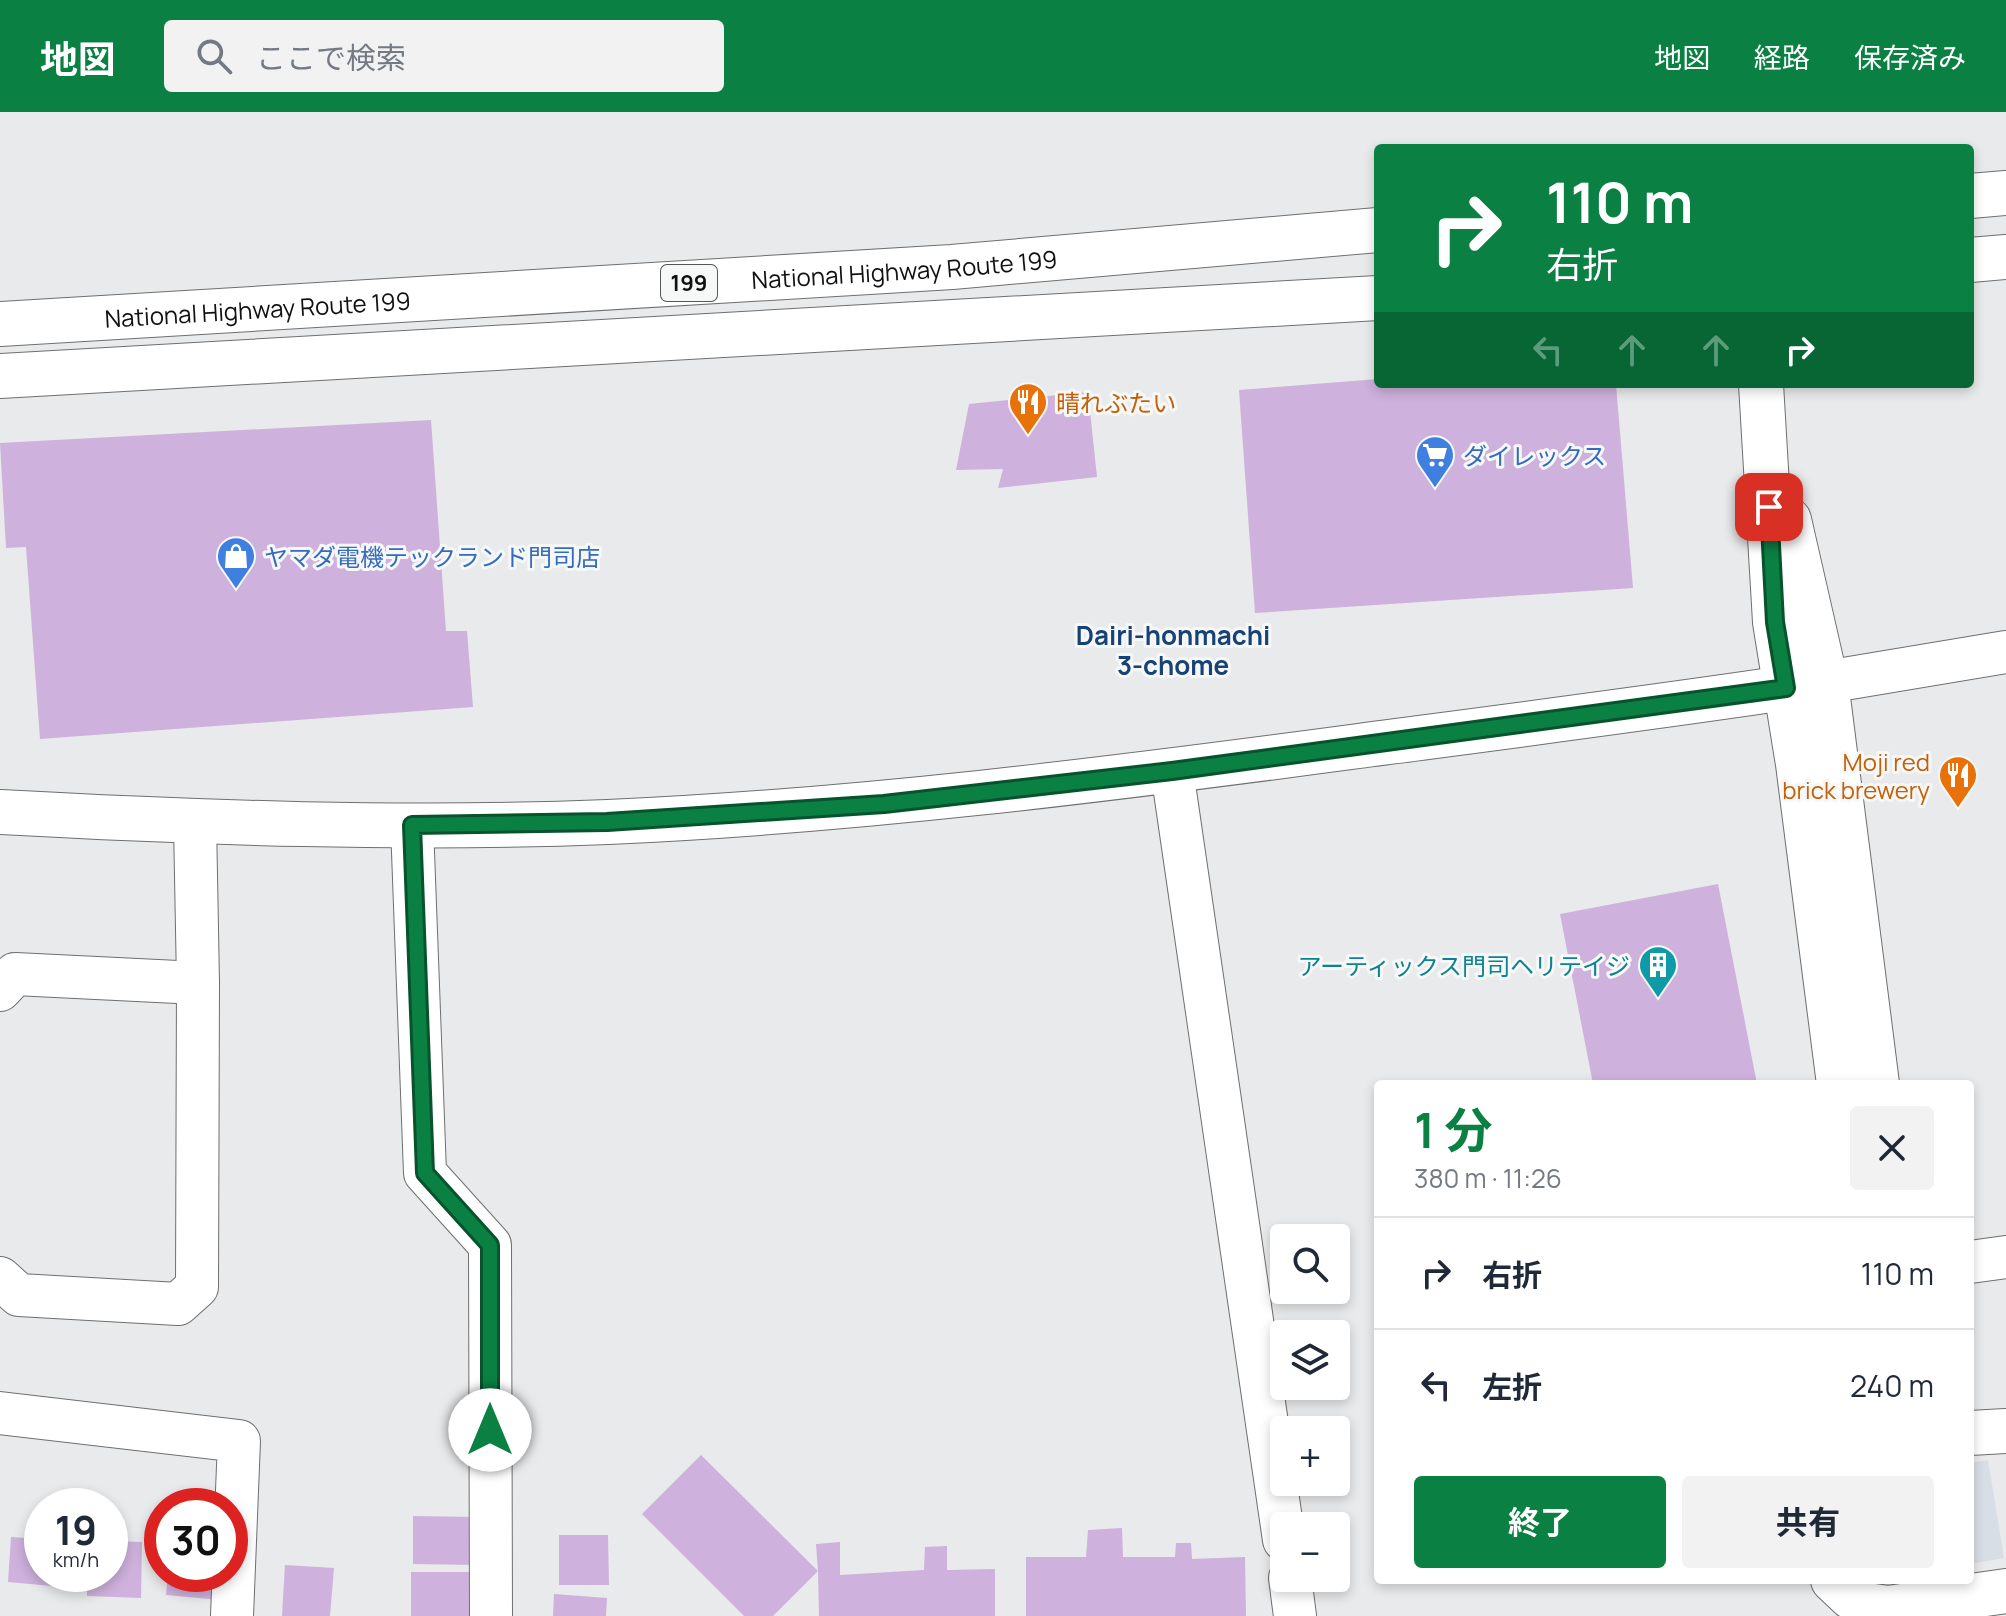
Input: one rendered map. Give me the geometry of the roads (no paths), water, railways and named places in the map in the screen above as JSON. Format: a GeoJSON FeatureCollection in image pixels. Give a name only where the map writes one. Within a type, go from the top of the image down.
{"type":"FeatureCollection","features":[{"type":"Feature","properties":{"kind":"main road"},"geometry":{"type":"LineString","coordinates":[[1974,196],[2006,193]]}},
{"type":"Feature","properties":{"kind":"main road","name":"National Highway Route 199"},"geometry":{"type":"LineString","coordinates":[[0,324],[952,267],[1374,230]]}},
{"type":"Feature","properties":{"kind":"main road"},"geometry":{"type":"LineString","coordinates":[[1974,260],[2006,257]]}},
{"type":"Feature","properties":{"kind":"main road","name":"199"},"geometry":{"type":"LineString","coordinates":[[0,376],[1374,298]]}},
{"type":"Feature","properties":{"kind":"main road"},"geometry":{"type":"LineString","coordinates":[[1763,402],[1775,622],[1806,685],[1876,1080]]}},
{"type":"Feature","properties":{"kind":"main road"},"geometry":{"type":"LineString","coordinates":[[0,812],[195,822],[412,825],[607,822],[884,804],[1172,771],[1806,685]]}},
{"type":"Feature","properties":{"kind":"main road"},"geometry":{"type":"LineString","coordinates":[[1806,685],[1839,1080]]}},
{"type":"Feature","properties":{"kind":"main road"},"geometry":{"type":"LineString","coordinates":[[1974,1433],[2006,1431]]}},
{"type":"Feature","properties":{"kind":"main road"},"geometry":{"type":"LineString","coordinates":[[1837,1584],[1851,1597],[1867,1605],[1888,1608],[2006,1591]]}},
{"type":"Feature","properties":{"kind":"street"},"geometry":{"type":"LineString","coordinates":[[1806,685],[2006,652]]}},
{"type":"Feature","properties":{"kind":"street"},"geometry":{"type":"LineString","coordinates":[[1172,771],[1280,1512]]}},
{"type":"Feature","properties":{"kind":"street"},"geometry":{"type":"LineString","coordinates":[[0,1278],[19,1295],[178,1304],[197,1287],[195,822]]}},
{"type":"Feature","properties":{"kind":"street"},"geometry":{"type":"LineString","coordinates":[[412,825],[425,1173],[490,1245],[491,1616]]}},
{"type":"Feature","properties":{"kind":"street"},"geometry":{"type":"LineString","coordinates":[[0,990],[15,974],[198,983]]}},
{"type":"Feature","properties":{"kind":"street"},"geometry":{"type":"LineString","coordinates":[[1974,1261],[2006,1257]]}},
{"type":"Feature","properties":{"kind":"street"},"geometry":{"type":"LineString","coordinates":[[0,1413],[239,1441],[232,1616]]}},
{"type":"Feature","properties":{"kind":"street"},"geometry":{"type":"LineString","coordinates":[[1292,1592],[1295,1616]]}},
{"type":"Feature","properties":{"kind":"place","name":"晴れぶたい"},"geometry":{"type":"Point","coordinates":[1028,436]}},
{"type":"Feature","properties":{"kind":"place","name":"ダイレックス"},"geometry":{"type":"Point","coordinates":[1435,489]}},
{"type":"Feature","properties":{"kind":"place","name":"ヤマダ電機テックランド門司店"},"geometry":{"type":"Point","coordinates":[236,590]}},
{"type":"Feature","properties":{"kind":"place","name":"Moji red brick brewery"},"geometry":{"type":"Point","coordinates":[1958,809]}},
{"type":"Feature","properties":{"kind":"place","name":"アーティックス門司ヘリテイジ"},"geometry":{"type":"Point","coordinates":[1658,999]}},
{"type":"Feature","properties":{"kind":"district","name":"Dairi-honmachi 3-chome"},"geometry":{"type":"Point","coordinates":[1173,650]}}]}
